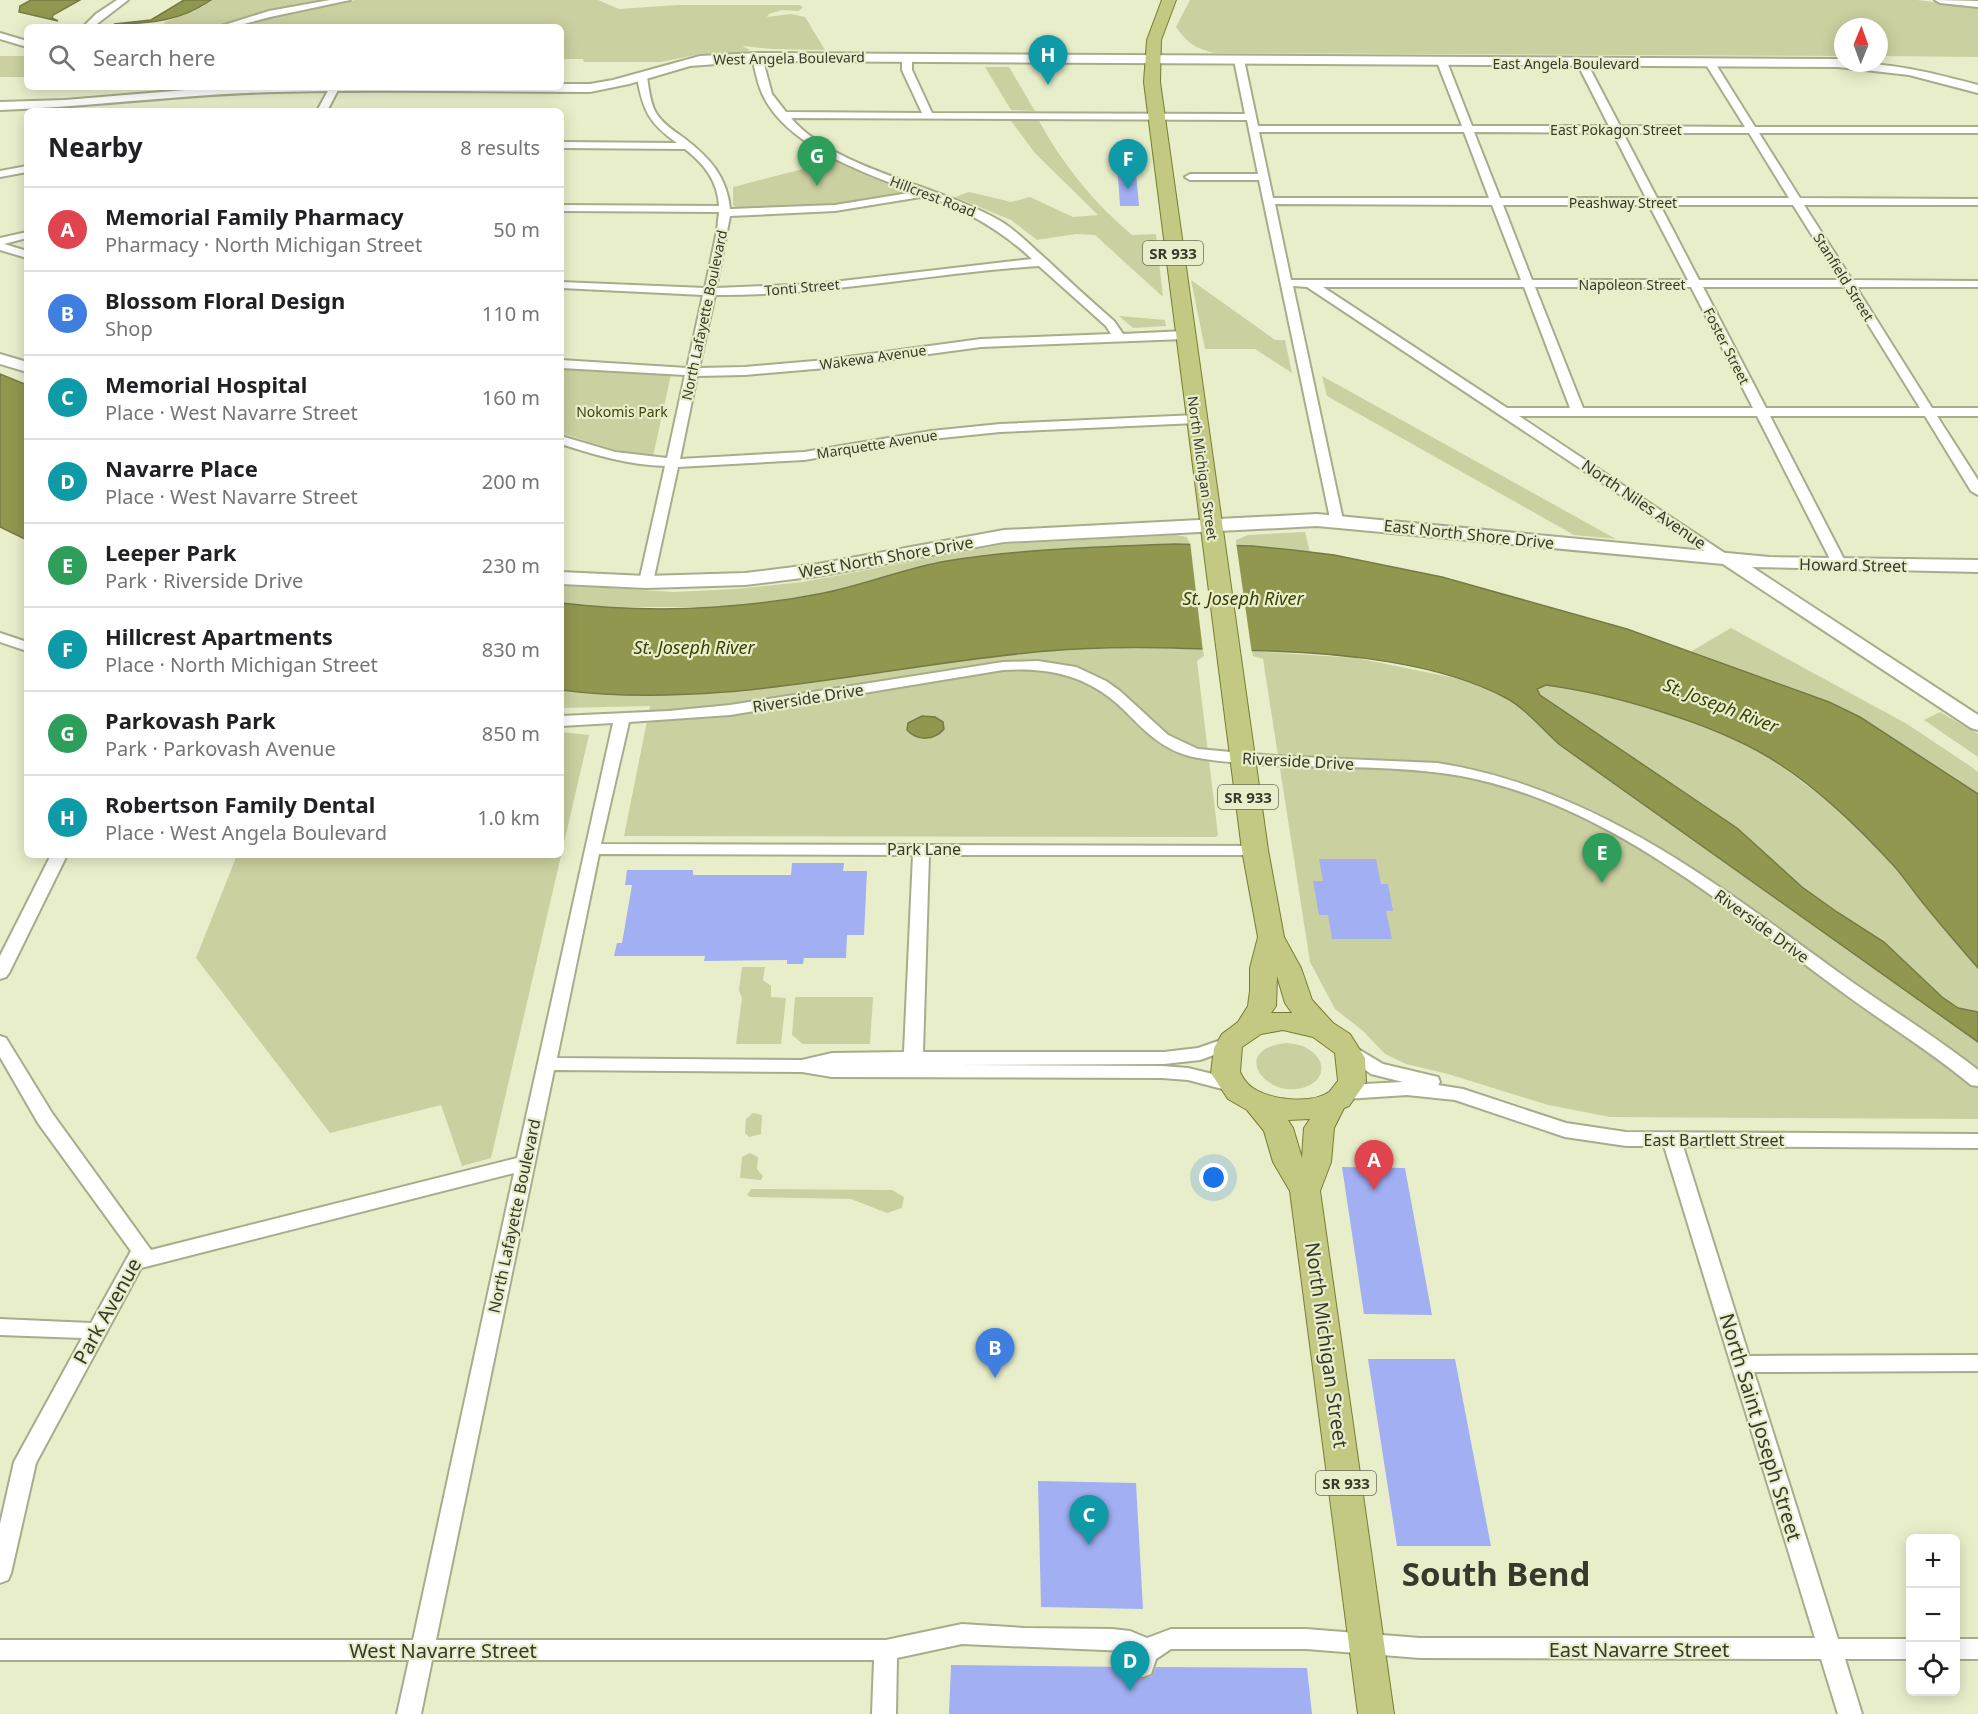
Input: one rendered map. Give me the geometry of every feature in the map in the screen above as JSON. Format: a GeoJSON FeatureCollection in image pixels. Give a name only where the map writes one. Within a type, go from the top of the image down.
{"type":"FeatureCollection","features":[{"type":"Feature","properties":{"kind":"main road","name":"North Michigan Street"},"geometry":{"type":"LineString","coordinates":[[1169,0],[1154,34],[1150,60],[1184,335],[1255,850],[1270,937],[1288,968],[1299,1004],[1322,1029]]}},
{"type":"Feature","properties":{"kind":"main road","name":"North Michigan Street"},"geometry":{"type":"LineString","coordinates":[[1240,1035],[1262,1006],[1263,968],[1270,937]]}},
{"type":"Feature","properties":{"kind":"main road"},"geometry":{"type":"LineString","coordinates":[[1240,1035],[1282,1021],[1322,1029]]}},
{"type":"Feature","properties":{"kind":"main road","name":"SR 933"},"geometry":{"type":"LineString","coordinates":[[1322,1029],[1348,1049],[1353,1062],[1353,1072],[1339,1098]]}},
{"type":"Feature","properties":{"kind":"main road","name":"SR 933"},"geometry":{"type":"LineString","coordinates":[[1240,1035],[1224,1057],[1225,1071],[1234,1086],[1259,1105]]}},
{"type":"Feature","properties":{"kind":"main road","name":"North Michigan Street"},"geometry":{"type":"LineString","coordinates":[[1305,1191],[1316,1162],[1319,1128],[1339,1098]]}},
{"type":"Feature","properties":{"kind":"main road"},"geometry":{"type":"LineString","coordinates":[[1259,1105],[1295,1110],[1339,1098]]}},
{"type":"Feature","properties":{"kind":"main road","name":"North Michigan Street"},"geometry":{"type":"LineString","coordinates":[[1259,1105],[1278,1128],[1288,1162],[1305,1191],[1376,1714]]}},
{"type":"Feature","properties":{"kind":"street"},"geometry":{"type":"LineString","coordinates":[[91,24],[123,0]]}},
{"type":"Feature","properties":{"kind":"street"},"geometry":{"type":"LineString","coordinates":[[234,24],[269,14],[345,0]]}},
{"type":"Feature","properties":{"kind":"street"},"geometry":{"type":"LineString","coordinates":[[1940,0],[1978,4]]}},
{"type":"Feature","properties":{"kind":"street"},"geometry":{"type":"LineString","coordinates":[[0,36],[24,43]]}},
{"type":"Feature","properties":{"kind":"street","name":"West Angela Boulevard"},"geometry":{"type":"LineString","coordinates":[[564,89],[609,86],[703,60],[757,57],[1150,60]]}},
{"type":"Feature","properties":{"kind":"street","name":"Hillcrest Road"},"geometry":{"type":"LineString","coordinates":[[757,57],[768,93],[783,115],[803,133],[843,159],[971,209],[997,224],[1110,324],[1118,336]]}},
{"type":"Feature","properties":{"kind":"street"},"geometry":{"type":"LineString","coordinates":[[907,57],[908,70],[929,116]]}},
{"type":"Feature","properties":{"kind":"street","name":"East Angela Boulevard"},"geometry":{"type":"LineString","coordinates":[[1150,60],[1871,65],[1928,74],[1978,89]]}},
{"type":"Feature","properties":{"kind":"street"},"geometry":{"type":"LineString","coordinates":[[1239,60],[1336,520]]}},
{"type":"Feature","properties":{"kind":"street"},"geometry":{"type":"LineString","coordinates":[[1442,62],[1578,412]]}},
{"type":"Feature","properties":{"kind":"street","name":"Foster Street"},"geometry":{"type":"LineString","coordinates":[[1582,63],[1840,565]]}},
{"type":"Feature","properties":{"kind":"street","name":"Stanfield Street"},"geometry":{"type":"LineString","coordinates":[[1710,63],[1978,491]]}},
{"type":"Feature","properties":{"kind":"street","name":"North Lafayette Boulevard"},"geometry":{"type":"LineString","coordinates":[[642,77],[651,112],[668,131],[714,170],[723,187],[725,211],[693,372],[646,582]]}},
{"type":"Feature","properties":{"kind":"street","name":"West Angela Boulevard"},"geometry":{"type":"LineString","coordinates":[[0,106],[65,104],[241,90]]}},
{"type":"Feature","properties":{"kind":"street"},"geometry":{"type":"LineString","coordinates":[[324,108],[333,90]]}},
{"type":"Feature","properties":{"kind":"street"},"geometry":{"type":"LineString","coordinates":[[783,115],[1252,117]]}},
{"type":"Feature","properties":{"kind":"street","name":"East Pokagon Street"},"geometry":{"type":"LineString","coordinates":[[1254,129],[1978,130]]}},
{"type":"Feature","properties":{"kind":"street"},"geometry":{"type":"LineString","coordinates":[[564,145],[687,146]]}},
{"type":"Feature","properties":{"kind":"street"},"geometry":{"type":"LineString","coordinates":[[0,174],[24,170]]}},
{"type":"Feature","properties":{"kind":"street"},"geometry":{"type":"LineString","coordinates":[[1190,177],[1264,177]]}},
{"type":"Feature","properties":{"kind":"street"},"geometry":{"type":"LineString","coordinates":[[564,208],[725,211],[826,209],[903,199],[927,193]]}},
{"type":"Feature","properties":{"kind":"street","name":"Peashway Street"},"geometry":{"type":"LineString","coordinates":[[1269,201],[1978,202]]}},
{"type":"Feature","properties":{"kind":"street"},"geometry":{"type":"LineString","coordinates":[[0,241],[24,236]]}},
{"type":"Feature","properties":{"kind":"street"},"geometry":{"type":"LineString","coordinates":[[0,246],[24,254]]}},
{"type":"Feature","properties":{"kind":"street","name":"Tonti Street"},"geometry":{"type":"LineString","coordinates":[[564,285],[710,291],[799,289],[956,268],[1041,262]]}},
{"type":"Feature","properties":{"kind":"street","name":"Napoleon Street"},"geometry":{"type":"LineString","coordinates":[[1287,283],[1978,284]]}},
{"type":"Feature","properties":{"kind":"street","name":"North Niles Avenue"},"geometry":{"type":"LineString","coordinates":[[1310,283],[1978,724]]}},
{"type":"Feature","properties":{"kind":"street","name":"Wakewa Avenue"},"geometry":{"type":"LineString","coordinates":[[564,364],[693,372],[806,366],[981,343],[1184,335]]}},
{"type":"Feature","properties":{"kind":"street"},"geometry":{"type":"LineString","coordinates":[[0,359],[24,366]]}},
{"type":"Feature","properties":{"kind":"street"},"geometry":{"type":"LineString","coordinates":[[1506,412],[1978,412]]}},
{"type":"Feature","properties":{"kind":"street","name":"Marquette Avenue"},"geometry":{"type":"LineString","coordinates":[[564,441],[613,456],[648,462],[672,463],[804,456],[931,435],[1000,428],[1196,419]]}},
{"type":"Feature","properties":{"kind":"street","name":"East North Shore Drive"},"geometry":{"type":"LineString","coordinates":[[1211,532],[1336,520],[1728,560]]}},
{"type":"Feature","properties":{"kind":"street","name":"West North Shore Drive"},"geometry":{"type":"LineString","coordinates":[[564,578],[696,582],[799,573],[1004,536],[1211,532]]}},
{"type":"Feature","properties":{"kind":"street","name":"Howard Street"},"geometry":{"type":"LineString","coordinates":[[1728,560],[1840,565],[1978,566]]}},
{"type":"Feature","properties":{"kind":"street"},"geometry":{"type":"LineString","coordinates":[[0,637],[24,646]]}},
{"type":"Feature","properties":{"kind":"street","name":"Riverside Drive"},"geometry":{"type":"LineString","coordinates":[[564,721],[622,719],[730,710],[1003,666],[1044,664],[1061,667],[1095,680],[1115,694],[1151,731],[1174,746],[1192,752],[1243,758],[1428,767],[1462,772],[1531,791],[1572,808],[1637,842],[1708,886],[1858,996],[1940,1050],[1978,1080]]}},
{"type":"Feature","properties":{"kind":"street","name":"North Lafayette Boulevard"},"geometry":{"type":"LineString","coordinates":[[409,1714],[592,849],[622,719]]}},
{"type":"Feature","properties":{"kind":"street","name":"Park Lane"},"geometry":{"type":"LineString","coordinates":[[592,849],[1255,850]]}},
{"type":"Feature","properties":{"kind":"street"},"geometry":{"type":"LineString","coordinates":[[913,1065],[921,849]]}},
{"type":"Feature","properties":{"kind":"street"},"geometry":{"type":"LineString","coordinates":[[0,973],[58,858]]}},
{"type":"Feature","properties":{"kind":"street"},"geometry":{"type":"LineString","coordinates":[[547,1064],[802,1066],[832,1071],[913,1065],[1164,1058],[1200,1054],[1240,1035]]}},
{"type":"Feature","properties":{"kind":"street","name":"Park Avenue"},"geometry":{"type":"LineString","coordinates":[[0,1042],[7,1065],[141,1250],[25,1462],[0,1573]]}},
{"type":"Feature","properties":{"kind":"street","name":"East Bartlett Street"},"geometry":{"type":"LineString","coordinates":[[1348,1049],[1377,1069],[1437,1083],[1456,1094]]}},
{"type":"Feature","properties":{"kind":"street"},"geometry":{"type":"LineString","coordinates":[[913,1065],[1161,1072],[1188,1074],[1234,1086]]}},
{"type":"Feature","properties":{"kind":"street","name":"East Bartlett Street"},"geometry":{"type":"LineString","coordinates":[[1339,1098],[1407,1088],[1456,1094],[1565,1130],[1626,1139],[1978,1141]]}},
{"type":"Feature","properties":{"kind":"street","name":"North Saint Joseph Street"},"geometry":{"type":"LineString","coordinates":[[1672,1141],[1850,1714]]}},
{"type":"Feature","properties":{"kind":"street"},"geometry":{"type":"LineString","coordinates":[[134,1262],[526,1163]]}},
{"type":"Feature","properties":{"kind":"street"},"geometry":{"type":"LineString","coordinates":[[0,1327],[96,1330]]}},
{"type":"Feature","properties":{"kind":"street"},"geometry":{"type":"LineString","coordinates":[[1742,1364],[1978,1363]]}},
{"type":"Feature","properties":{"kind":"street","name":"West Navarre Street"},"geometry":{"type":"LineString","coordinates":[[0,1650],[886,1650],[962,1634],[1130,1641],[1145,1659],[1158,1643],[1171,1639],[1306,1639],[1368,1644]]}},
{"type":"Feature","properties":{"kind":"street","name":"East Navarre Street"},"geometry":{"type":"LineString","coordinates":[[1368,1644],[1431,1648],[1906,1649]]}},
{"type":"Feature","properties":{"kind":"street"},"geometry":{"type":"LineString","coordinates":[[1960,1649],[1978,1649]]}},
{"type":"Feature","properties":{"kind":"street"},"geometry":{"type":"LineString","coordinates":[[884,1714],[886,1650]]}},
{"type":"Feature","properties":{"kind":"green space"},"geometry":{"type":"Polygon","coordinates":[[[211,0],[332,0],[266,11],[224,24],[164,24],[202,7],[211,0]]]}},
{"type":"Feature","properties":{"kind":"green space"},"geometry":{"type":"Polygon","coordinates":[[[356,0],[598,0],[619,9],[678,5],[799,5],[803,7],[799,11],[782,10],[769,14],[767,17],[791,14],[805,17],[825,50],[742,46],[750,50],[743,53],[700,54],[661,62],[584,62],[583,59],[564,59],[564,24],[241,24],[260,18],[356,0]]]}},
{"type":"Feature","properties":{"kind":"green space"},"geometry":{"type":"Polygon","coordinates":[[[1190,0],[1917,0],[1978,7],[1978,57],[1888,56],[1888,18],[1834,18],[1834,56],[1214,53],[1192,44],[1176,27],[1190,0]]]}},
{"type":"Feature","properties":{"kind":"green space"},"geometry":{"type":"Polygon","coordinates":[[[0,56],[24,56],[24,77],[0,77],[0,56]]]}},
{"type":"Feature","properties":{"kind":"green space"},"geometry":{"type":"Polygon","coordinates":[[[985,67],[1009,67],[1035,111],[1011,110],[985,67]]]}},
{"type":"Feature","properties":{"kind":"green space"},"geometry":{"type":"Polygon","coordinates":[[[1011,121],[1039,121],[1058,153],[1080,182],[1118,223],[1132,235],[1156,234],[1163,297],[1095,235],[1076,234],[1037,240],[1011,220],[955,197],[969,192],[1011,202],[1030,197],[1073,217],[1098,215],[1035,153],[1011,121]]]}},
{"type":"Feature","properties":{"kind":"green space"},"geometry":{"type":"Polygon","coordinates":[[[838,160],[865,173],[918,192],[791,209],[744,209],[733,205],[733,187],[838,160]]]}},
{"type":"Feature","properties":{"kind":"green space"},"geometry":{"type":"Polygon","coordinates":[[[1191,280],[1275,340],[1285,340],[1292,373],[1255,349],[1205,349],[1191,280]]]}},
{"type":"Feature","properties":{"kind":"green space"},"geometry":{"type":"Polygon","coordinates":[[[1119,316],[1165,320],[1166,326],[1133,328],[1119,316]]]}},
{"type":"Feature","properties":{"kind":"green space","name":"Nokomis Park"},"geometry":{"type":"Polygon","coordinates":[[[564,367],[671,375],[653,456],[615,450],[564,434],[564,367]]]}},
{"type":"Feature","properties":{"kind":"green space"},"geometry":{"type":"Polygon","coordinates":[[[1322,376],[1616,539],[1574,535],[1327,396],[1322,376]]]}},
{"type":"Feature","properties":{"kind":"green space"},"geometry":{"type":"Polygon","coordinates":[[[1305,532],[1310,552],[1236,545],[1236,540],[1248,535],[1305,532]]]}},
{"type":"Feature","properties":{"kind":"green space"},"geometry":{"type":"Polygon","coordinates":[[[1176,535],[1187,537],[1190,544],[1076,548],[947,562],[825,593],[731,607],[597,607],[564,603],[564,585],[674,592],[736,589],[803,582],[1005,544],[1176,535]]]}},
{"type":"Feature","properties":{"kind":"green space"},"geometry":{"type":"Polygon","coordinates":[[[1731,628],[1907,724],[1970,766],[1978,772],[1978,794],[1860,717],[1829,702],[1690,652],[1731,628]]]}},
{"type":"Feature","properties":{"kind":"green space"},"geometry":{"type":"Polygon","coordinates":[[[1074,649],[1203,649],[1204,656],[1197,661],[1218,835],[1216,837],[624,836],[650,706],[564,708],[564,690],[622,695],[744,690],[1074,649]]]}},
{"type":"Feature","properties":{"kind":"green space"},"geometry":{"type":"Polygon","coordinates":[[[1252,651],[1356,658],[1470,681],[1487,689],[1546,685],[1561,687],[1613,698],[1668,714],[1728,737],[1769,757],[1830,803],[1895,867],[1978,968],[1978,1119],[1610,1117],[1548,1105],[1448,1074],[1406,1064],[1385,1054],[1363,1031],[1335,1009],[1310,962],[1263,659],[1253,656],[1252,651]]]}},
{"type":"Feature","properties":{"kind":"green space"},"geometry":{"type":"Polygon","coordinates":[[[1940,712],[1978,734],[1978,757],[1924,720],[1940,712]]]}},
{"type":"Feature","properties":{"kind":"green space"},"geometry":{"type":"Polygon","coordinates":[[[564,732],[589,735],[564,843],[564,732]]]}},
{"type":"Feature","properties":{"kind":"green space"},"geometry":{"type":"Polygon","coordinates":[[[236,858],[561,858],[491,1158],[462,1166],[441,1105],[330,1133],[196,958],[236,858]]]}},
{"type":"Feature","properties":{"kind":"green space"},"geometry":{"type":"Polygon","coordinates":[[[742,967],[765,967],[763,980],[771,986],[771,997],[786,998],[781,1044],[736,1044],[742,998],[739,990],[742,967]]]}},
{"type":"Feature","properties":{"kind":"green space"},"geometry":{"type":"Polygon","coordinates":[[[795,997],[873,997],[870,1044],[803,1044],[792,1035],[795,997]]]}},
{"type":"Feature","properties":{"kind":"green space"},"geometry":{"type":"Polygon","coordinates":[[[1286,1043],[1303,1046],[1320,1062],[1319,1077],[1310,1085],[1295,1089],[1281,1088],[1260,1074],[1257,1065],[1259,1055],[1268,1048],[1286,1043]]]}},
{"type":"Feature","properties":{"kind":"green space"},"geometry":{"type":"Polygon","coordinates":[[[753,1113],[762,1115],[761,1134],[749,1137],[745,1133],[746,1119],[753,1113]]]}},
{"type":"Feature","properties":{"kind":"green space"},"geometry":{"type":"Polygon","coordinates":[[[750,1153],[758,1157],[757,1169],[763,1176],[761,1180],[740,1178],[742,1157],[750,1153]]]}},
{"type":"Feature","properties":{"kind":"green space"},"geometry":{"type":"Polygon","coordinates":[[[751,1189],[892,1190],[904,1197],[902,1208],[887,1213],[851,1199],[750,1197],[747,1195],[751,1189]]]}},
{"type":"Feature","properties":{"kind":"water"},"geometry":{"type":"Polygon","coordinates":[[[31,0],[80,0],[53,15],[52,18],[58,21],[19,12],[20,6],[31,0]]]}},
{"type":"Feature","properties":{"kind":"water"},"geometry":{"type":"Polygon","coordinates":[[[184,0],[211,0],[188,13],[165,20],[114,24],[151,20],[184,0]]]}},
{"type":"Feature","properties":{"kind":"water"},"geometry":{"type":"Polygon","coordinates":[[[0,374],[24,384],[24,539],[0,527],[0,374]]]}},
{"type":"Feature","properties":{"kind":"water","name":"St. Joseph River"},"geometry":{"type":"Polygon","coordinates":[[[1174,544],[1253,546],[1334,555],[1442,577],[1627,629],[1829,702],[1860,717],[1978,794],[1978,968],[1866,836],[1804,781],[1770,758],[1720,733],[1631,703],[1546,685],[1537,689],[1540,695],[1737,828],[1802,887],[1884,942],[1942,997],[1958,1008],[1978,1012],[1978,1042],[1560,745],[1513,702],[1480,686],[1422,668],[1391,662],[1298,652],[1104,648],[987,657],[805,683],[684,695],[622,695],[564,690],[564,603],[659,609],[759,603],[824,593],[947,561],[1061,549],[1174,544]]]}},
{"type":"Feature","properties":{"kind":"water"},"geometry":{"type":"Polygon","coordinates":[[[922,716],[935,717],[943,722],[944,729],[935,736],[926,738],[911,734],[907,730],[908,723],[922,716]]]}},
{"type":"Feature","properties":{"kind":"pier"},"geometry":{"type":"Polygon","coordinates":[[[1190,541],[1236,542],[1252,654],[1203,652],[1190,541]]]}},
{"type":"Feature","properties":{"kind":"building"},"geometry":{"type":"Polygon","coordinates":[[[1116,149],[1134,149],[1139,206],[1120,206],[1116,149]]]}},
{"type":"Feature","properties":{"kind":"building"},"geometry":{"type":"Polygon","coordinates":[[[1319,859],[1376,859],[1381,884],[1388,884],[1393,911],[1386,911],[1392,939],[1332,939],[1328,915],[1319,915],[1313,881],[1323,881],[1319,859]]]}},
{"type":"Feature","properties":{"kind":"building"},"geometry":{"type":"Polygon","coordinates":[[[792,863],[844,863],[843,871],[867,871],[864,935],[847,935],[846,958],[804,958],[803,964],[787,964],[787,960],[704,961],[705,956],[614,956],[617,943],[622,943],[632,885],[625,885],[627,870],[693,870],[693,875],[791,875],[792,863]]]}},
{"type":"Feature","properties":{"kind":"building"},"geometry":{"type":"Polygon","coordinates":[[[1342,1167],[1405,1168],[1432,1315],[1364,1314],[1342,1167]]]}},
{"type":"Feature","properties":{"kind":"building"},"geometry":{"type":"Polygon","coordinates":[[[1368,1359],[1455,1359],[1491,1546],[1397,1546],[1368,1359]]]}},
{"type":"Feature","properties":{"kind":"building"},"geometry":{"type":"Polygon","coordinates":[[[1038,1481],[1136,1483],[1143,1609],[1041,1607],[1038,1481]]]}},
{"type":"Feature","properties":{"kind":"building"},"geometry":{"type":"Polygon","coordinates":[[[951,1665],[1129,1667],[1133,1675],[1142,1679],[1152,1676],[1156,1667],[1307,1668],[1312,1714],[949,1714],[951,1665]]]}},
{"type":"Feature","properties":{"kind":"place","name":"Robertson Family Dental"},"geometry":{"type":"Point","coordinates":[1048,85]}},
{"type":"Feature","properties":{"kind":"place","name":"Parkovash Park"},"geometry":{"type":"Point","coordinates":[817,186]}},
{"type":"Feature","properties":{"kind":"place","name":"Hillcrest Apartments"},"geometry":{"type":"Point","coordinates":[1128,189]}},
{"type":"Feature","properties":{"kind":"place","name":"Leeper Park"},"geometry":{"type":"Point","coordinates":[1602,883]}},
{"type":"Feature","properties":{"kind":"place","name":"Memorial Family Pharmacy"},"geometry":{"type":"Point","coordinates":[1374,1190]}},
{"type":"Feature","properties":{"kind":"place","name":"Blossom Floral Design"},"geometry":{"type":"Point","coordinates":[995,1378]}},
{"type":"Feature","properties":{"kind":"place","name":"Memorial Hospital"},"geometry":{"type":"Point","coordinates":[1089,1545]}},
{"type":"Feature","properties":{"kind":"place","name":"Navarre Place"},"geometry":{"type":"Point","coordinates":[1130,1691]}},
{"type":"Feature","properties":{"kind":"district","name":"South Bend"},"geometry":{"type":"Point","coordinates":[1496,1573]}}]}
